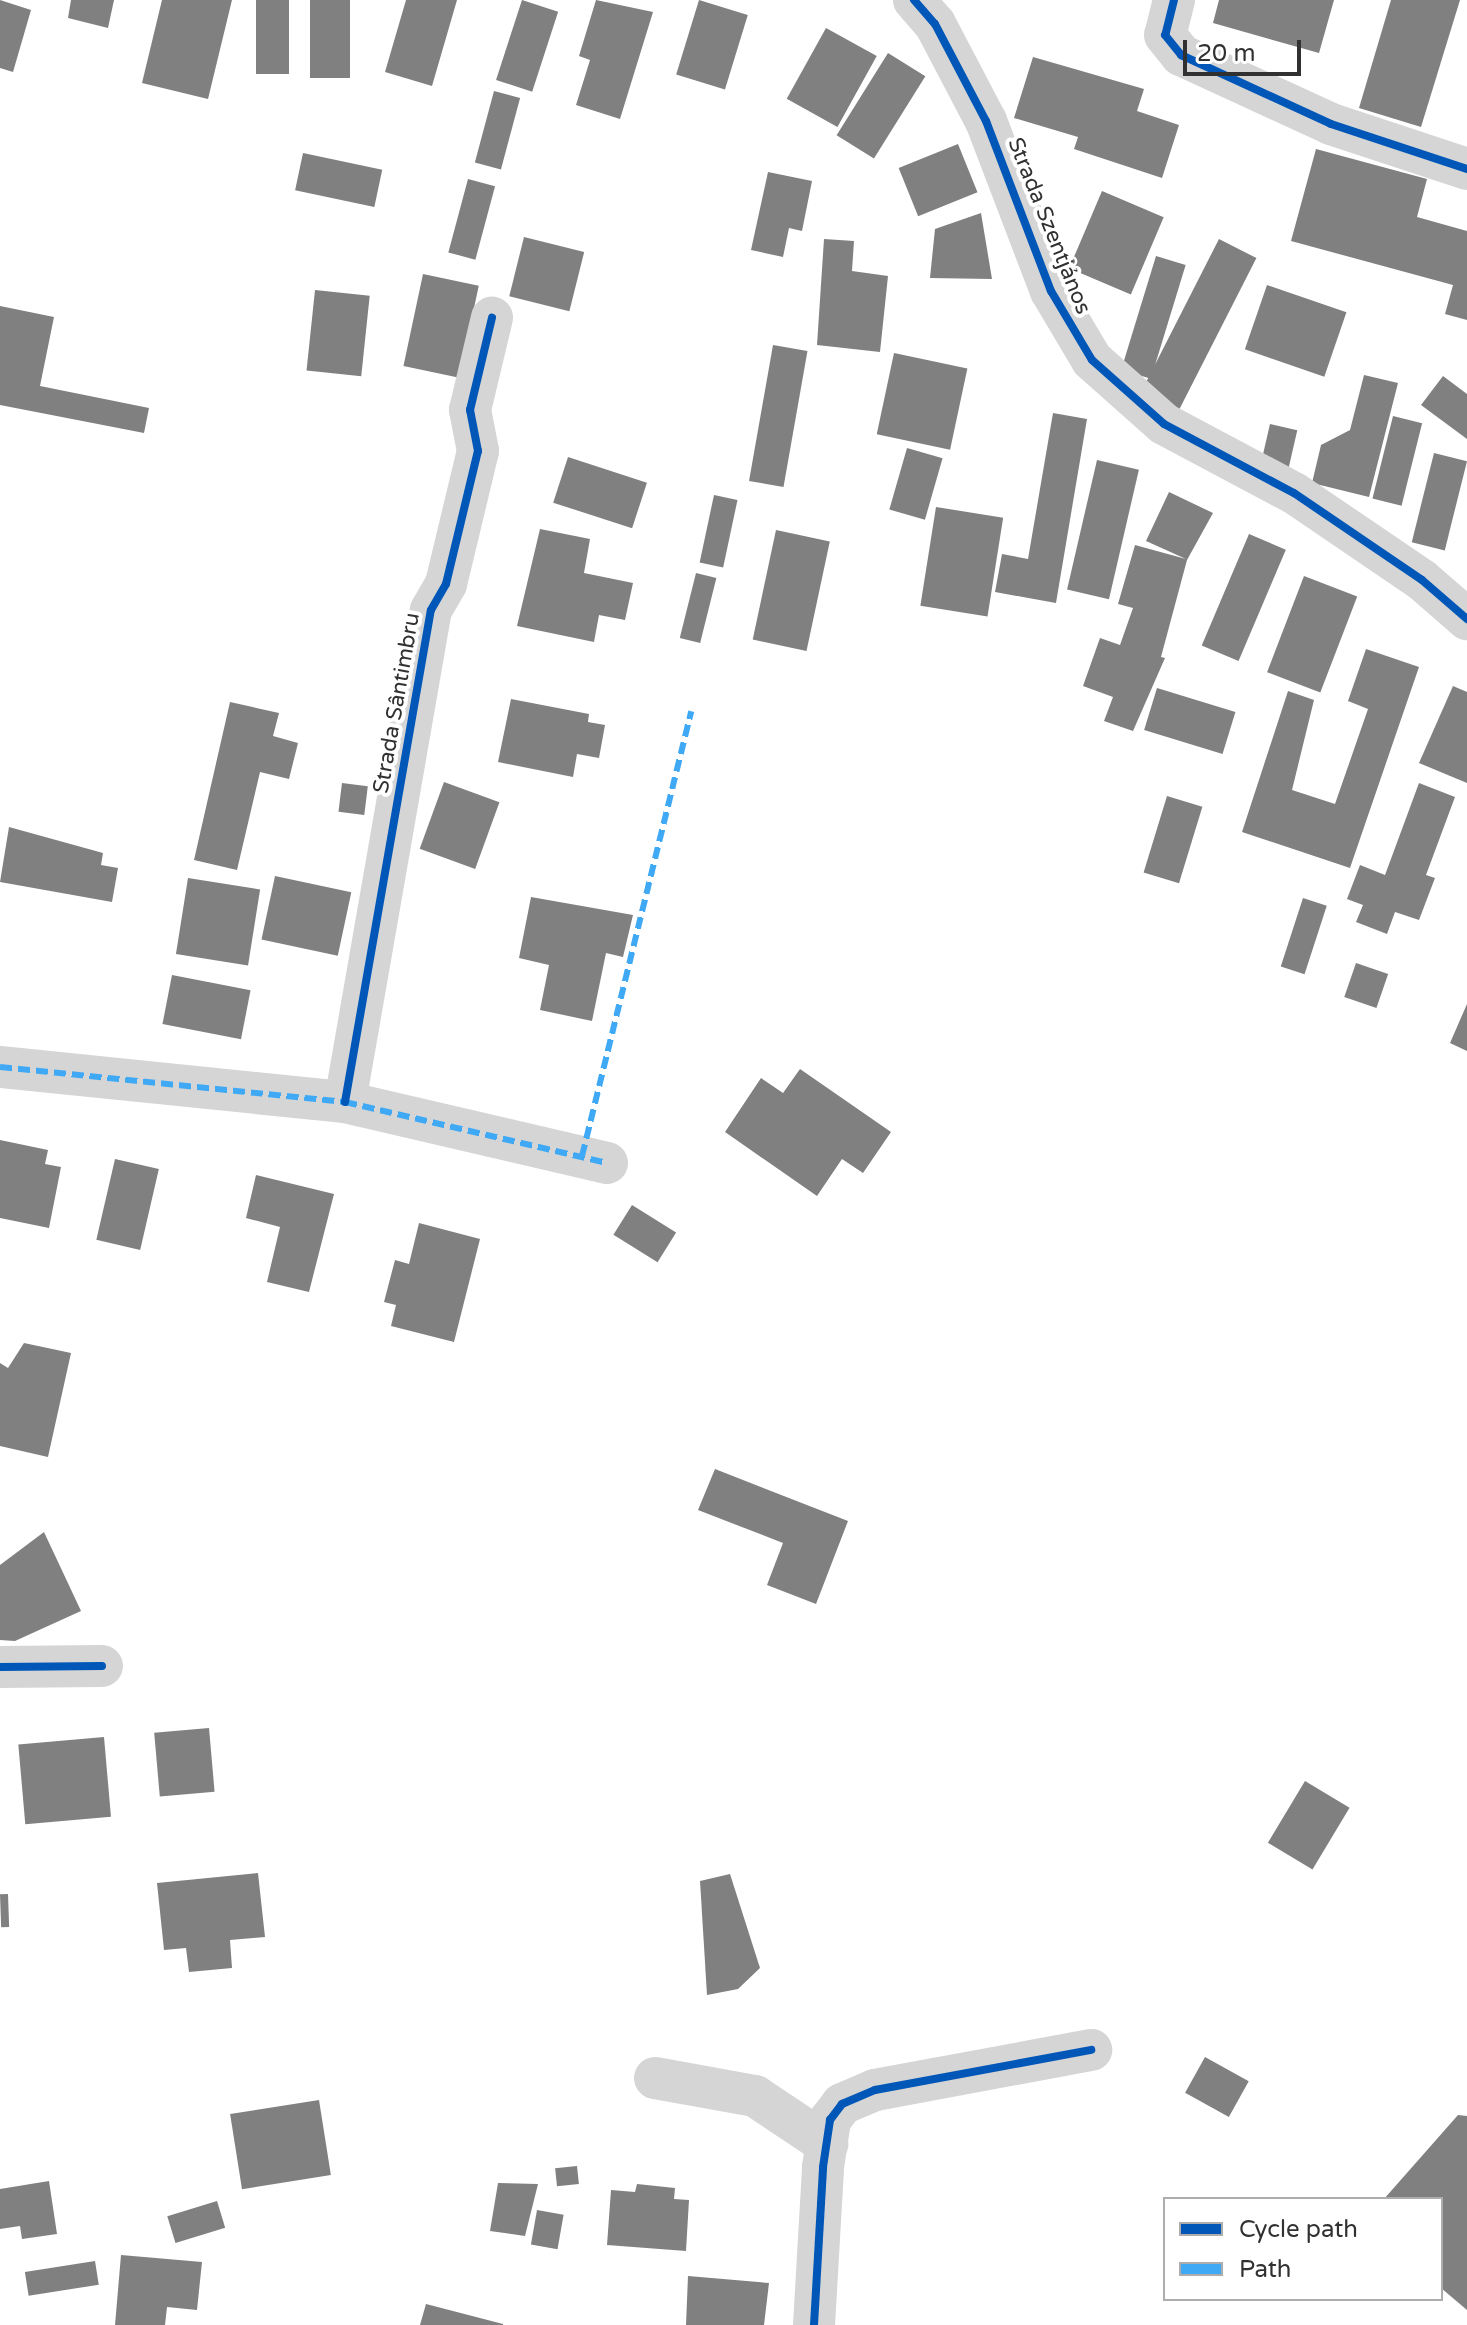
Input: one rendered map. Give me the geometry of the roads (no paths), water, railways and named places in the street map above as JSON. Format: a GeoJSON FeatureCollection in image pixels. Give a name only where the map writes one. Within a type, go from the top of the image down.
{"type":"FeatureCollection","features":[{"type":"Feature","properties":{"kind":"street","name":"Strada Szentjános"},"geometry":{"type":"LineString","coordinates":[[914,0],[935,24],[986,121],[1051,291],[1092,360],[1164,424],[1294,493],[1422,580],[1467,619]]}},
{"type":"Feature","properties":{"kind":"street"},"geometry":{"type":"LineString","coordinates":[[1174,0],[1165,35],[1181,55],[1331,124],[1467,169]]}},
{"type":"Feature","properties":{"kind":"street","name":"Strada Sântimbru"},"geometry":{"type":"LineString","coordinates":[[345,1102],[431,610],[446,584],[478,451],[470,410],[492,318]]}},
{"type":"Feature","properties":{"kind":"street"},"geometry":{"type":"LineString","coordinates":[[0,1067],[345,1102],[607,1163]]}},
{"type":"Feature","properties":{"kind":"street"},"geometry":{"type":"LineString","coordinates":[[0,1667],[102,1666]]}},
{"type":"Feature","properties":{"kind":"street"},"geometry":{"type":"LineString","coordinates":[[814,2325],[830,2120],[842,2104],[875,2090],[1091,2050]]}},
{"type":"Feature","properties":{"kind":"street"},"geometry":{"type":"LineString","coordinates":[[655,2078],[755,2096],[827,2144]]}}]}
